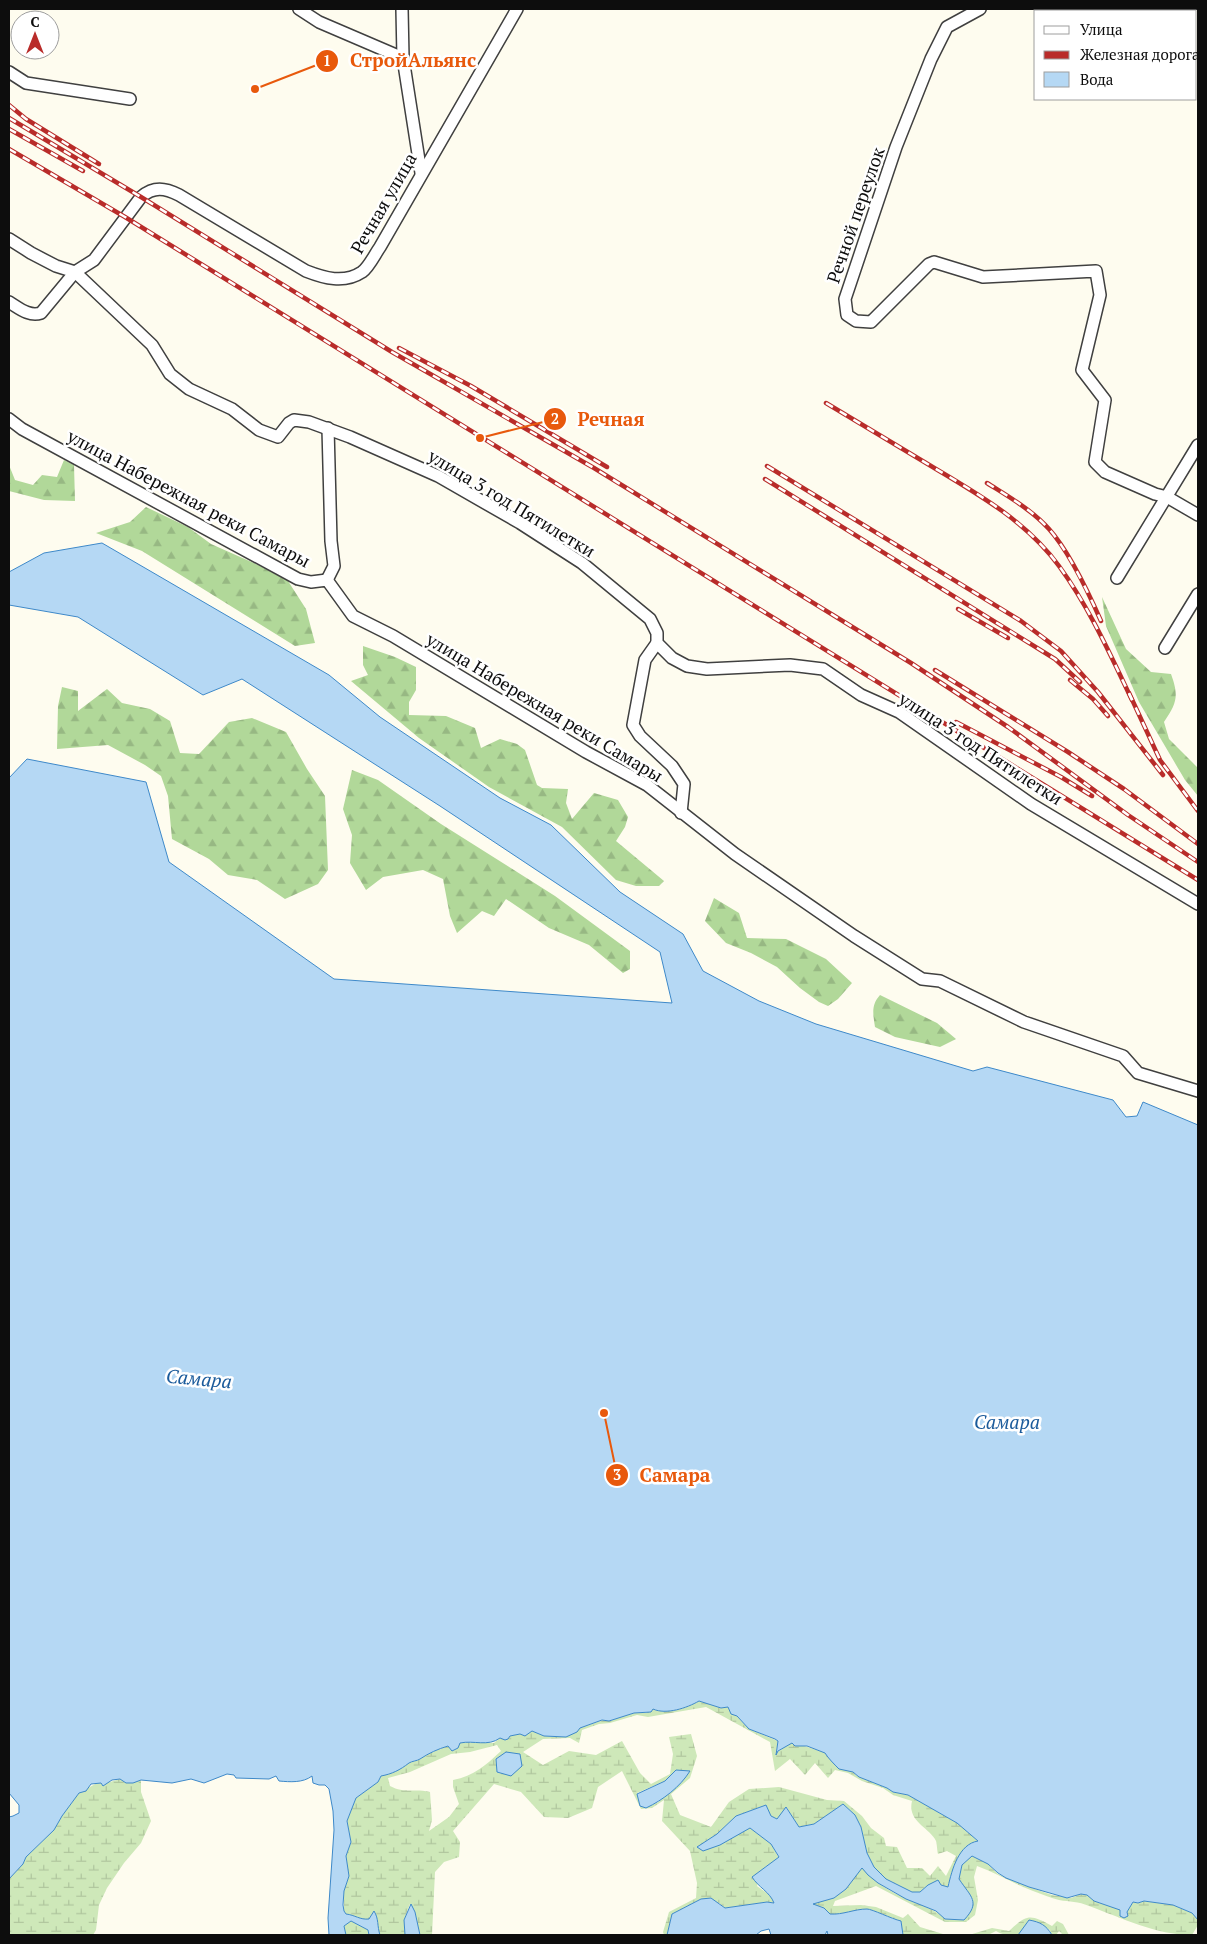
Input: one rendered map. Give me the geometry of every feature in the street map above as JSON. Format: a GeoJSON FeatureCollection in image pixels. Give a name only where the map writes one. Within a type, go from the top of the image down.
{"type":"FeatureCollection","features":[{"type":"Feature","properties":{"kind":"street"},"geometry":{"type":"LineString","coordinates":[[299,9],[327,25],[403,58]]}},
{"type":"Feature","properties":{"kind":"street"},"geometry":{"type":"LineString","coordinates":[[402,9],[403,58],[421,173]]}},
{"type":"Feature","properties":{"kind":"street","name":"Речная улица"},"geometry":{"type":"LineString","coordinates":[[75,272],[94,260],[137,202],[151,190],[167,189],[179,194],[306,271],[321,277],[340,280],[362,272],[380,247],[516,9]]}},
{"type":"Feature","properties":{"kind":"street","name":"Речной переулок"},"geometry":{"type":"LineString","coordinates":[[980,9],[947,27],[930,59],[896,147],[845,299],[847,315],[856,321],[871,322],[929,264],[934,262],[983,277],[1096,271],[1100,295],[1082,370],[1105,400],[1095,462],[1105,472],[1155,494],[1167,497],[1198,515]]}},
{"type":"Feature","properties":{"kind":"street"},"geometry":{"type":"LineString","coordinates":[[9,72],[26,83],[130,99]]}},
{"type":"Feature","properties":{"kind":"street"},"geometry":{"type":"LineString","coordinates":[[9,239],[48,262],[75,272],[41,313],[34,315],[28,313],[9,302]]}},
{"type":"Feature","properties":{"kind":"street","name":"улица 3 год Пятилетки"},"geometry":{"type":"LineString","coordinates":[[75,272],[152,345],[170,374],[189,389],[232,409],[259,430],[278,437],[289,423],[294,420],[309,422],[328,428],[438,476],[582,562],[650,619],[657,633],[657,643],[672,658],[687,666],[707,669],[790,665],[823,669],[861,695],[899,712],[1031,804],[1198,904]]}},
{"type":"Feature","properties":{"kind":"street","name":"улица Набережная реки Самары"},"geometry":{"type":"LineString","coordinates":[[9,418],[22,429],[298,580],[311,582],[327,580],[353,616],[393,636],[586,752],[647,785],[735,854],[854,936],[922,979],[940,981],[1024,1022],[1122,1056],[1138,1074],[1198,1091]]}},
{"type":"Feature","properties":{"kind":"street"},"geometry":{"type":"LineString","coordinates":[[327,580],[334,566],[331,541],[328,428]]}},
{"type":"Feature","properties":{"kind":"street"},"geometry":{"type":"LineString","coordinates":[[1117,578],[1198,445]]}},
{"type":"Feature","properties":{"kind":"street"},"geometry":{"type":"LineString","coordinates":[[1165,648],[1198,594]]}},
{"type":"Feature","properties":{"kind":"street"},"geometry":{"type":"LineString","coordinates":[[657,643],[644,660],[633,725],[640,736],[672,766],[684,784],[681,813]]}},
{"type":"Feature","properties":{"kind":"green space"},"geometry":{"type":"Polygon","coordinates":[[[64,460],[74,465],[75,501],[44,500],[9,491],[9,465],[15,480],[33,485],[42,475],[57,477],[64,460]]]}},
{"type":"Feature","properties":{"kind":"green space"},"geometry":{"type":"Polygon","coordinates":[[[146,507],[188,527],[211,544],[288,581],[306,609],[315,643],[295,646],[142,551],[96,533],[130,522],[146,507]]]}},
{"type":"Feature","properties":{"kind":"green space"},"geometry":{"type":"Polygon","coordinates":[[[1102,597],[1126,649],[1151,672],[1171,674],[1176,694],[1172,710],[1164,722],[1169,739],[1198,768],[1198,796],[1185,780],[1139,702],[1106,626],[1102,597]]]}},
{"type":"Feature","properties":{"kind":"green space"},"geometry":{"type":"Polygon","coordinates":[[[363,646],[395,657],[416,667],[416,690],[409,702],[409,715],[446,716],[475,728],[481,748],[500,739],[517,744],[525,750],[537,785],[542,788],[568,789],[566,803],[572,819],[594,793],[618,800],[628,817],[625,827],[616,841],[664,881],[659,886],[636,886],[616,880],[562,827],[489,787],[419,738],[351,681],[368,675],[363,665],[363,646]]]}},
{"type":"Feature","properties":{"kind":"green space"},"geometry":{"type":"Polygon","coordinates":[[[62,687],[78,691],[78,711],[107,689],[122,703],[150,709],[170,721],[180,753],[199,754],[229,722],[252,718],[286,732],[325,796],[328,870],[318,884],[285,899],[257,880],[228,875],[209,859],[172,839],[168,796],[161,776],[108,745],[57,749],[58,706],[62,687]]]}},
{"type":"Feature","properties":{"kind":"green space"},"geometry":{"type":"Polygon","coordinates":[[[352,770],[378,780],[441,824],[555,896],[630,951],[630,969],[623,973],[589,945],[549,928],[506,899],[494,916],[482,911],[457,933],[450,916],[443,879],[423,870],[383,877],[366,890],[350,863],[352,835],[343,809],[352,770]]]}},
{"type":"Feature","properties":{"kind":"green space"},"geometry":{"type":"Polygon","coordinates":[[[714,898],[739,913],[747,938],[786,939],[826,959],[852,983],[838,999],[828,1006],[819,1002],[777,967],[751,953],[726,943],[705,921],[714,898]]]}},
{"type":"Feature","properties":{"kind":"green space"},"geometry":{"type":"Polygon","coordinates":[[[880,995],[937,1023],[956,1039],[940,1047],[895,1037],[875,1027],[874,1006],[880,995]]]}},
{"type":"Feature","properties":{"kind":"green space"},"geometry":{"type":"Polygon","coordinates":[[[699,1701],[721,1708],[728,1707],[749,1729],[778,1741],[776,1753],[792,1742],[826,1753],[835,1765],[893,1792],[908,1795],[957,1823],[979,1842],[951,1874],[948,1887],[928,1885],[920,1892],[912,1892],[886,1879],[874,1867],[867,1853],[861,1827],[855,1815],[843,1804],[814,1824],[799,1827],[787,1808],[777,1819],[771,1816],[766,1805],[736,1816],[717,1834],[698,1847],[750,1828],[771,1844],[779,1858],[765,1867],[757,1886],[771,1896],[775,1903],[767,1902],[725,1908],[719,1903],[701,1899],[672,1914],[667,1935],[664,1935],[663,1932],[669,1912],[696,1898],[697,1883],[690,1851],[662,1821],[664,1800],[652,1808],[641,1809],[622,1771],[598,1787],[592,1808],[568,1818],[544,1817],[521,1792],[494,1784],[453,1831],[460,1842],[459,1857],[444,1862],[435,1872],[432,1935],[420,1935],[415,1912],[410,1904],[404,1920],[405,1935],[380,1935],[377,1917],[374,1912],[369,1920],[346,1914],[344,1911],[344,1891],[349,1876],[346,1856],[351,1842],[347,1821],[356,1798],[378,1782],[381,1776],[392,1773],[410,1762],[419,1760],[441,1748],[449,1746],[452,1751],[458,1748],[459,1743],[494,1743],[500,1738],[532,1731],[544,1736],[566,1737],[580,1728],[603,1720],[609,1721],[634,1713],[646,1713],[653,1709],[658,1711],[676,1710],[699,1701]],[[706,1707],[648,1717],[637,1715],[582,1730],[579,1743],[570,1738],[543,1739],[523,1752],[543,1765],[569,1751],[596,1755],[622,1741],[640,1773],[651,1784],[670,1774],[673,1754],[669,1737],[691,1734],[697,1756],[690,1778],[671,1794],[680,1815],[711,1827],[729,1802],[749,1789],[779,1787],[827,1800],[844,1801],[884,1838],[886,1846],[897,1847],[907,1868],[922,1868],[930,1876],[938,1866],[946,1876],[956,1856],[947,1851],[938,1854],[936,1841],[933,1836],[920,1824],[913,1814],[911,1808],[912,1801],[893,1795],[883,1788],[862,1781],[848,1773],[835,1770],[828,1778],[815,1763],[805,1775],[790,1759],[775,1771],[770,1742],[706,1707]],[[497,1745],[470,1752],[451,1754],[410,1772],[388,1778],[390,1786],[400,1790],[430,1792],[432,1820],[429,1831],[449,1817],[459,1804],[453,1787],[453,1780],[467,1776],[485,1765],[501,1751],[497,1745]],[[676,1770],[665,1781],[637,1793],[640,1806],[657,1803],[684,1779],[676,1770]]]}},
{"type":"Feature","properties":{"kind":"green space"},"geometry":{"type":"Polygon","coordinates":[[[120,1779],[129,1783],[141,1780],[141,1792],[151,1821],[141,1843],[124,1863],[107,1888],[99,1905],[96,1930],[93,1935],[9,1935],[9,1879],[23,1864],[26,1857],[54,1830],[79,1793],[97,1783],[120,1779]]]}},
{"type":"Feature","properties":{"kind":"green space"},"geometry":{"type":"Polygon","coordinates":[[[972,1856],[988,1864],[998,1874],[1006,1878],[1052,1895],[1071,1898],[1081,1894],[1087,1895],[1094,1901],[1127,1912],[1133,1902],[1144,1901],[1173,1905],[1192,1913],[1198,1920],[1198,1925],[1192,1935],[1152,1929],[1085,1904],[1050,1897],[977,1866],[974,1877],[978,1900],[975,1915],[966,1922],[945,1922],[876,1886],[835,1901],[833,1906],[861,1905],[876,1907],[903,1918],[908,1914],[920,1927],[943,1934],[969,1935],[903,1935],[901,1921],[873,1911],[867,1909],[830,1914],[824,1908],[812,1904],[834,1898],[846,1889],[862,1867],[883,1886],[932,1910],[945,1919],[973,1900],[959,1879],[962,1865],[972,1856]]]}},
{"type":"Feature","properties":{"kind":"green space"},"geometry":{"type":"Polygon","coordinates":[[[1033,1918],[1052,1926],[1057,1921],[1063,1924],[1069,1935],[1063,1935],[1059,1931],[1056,1935],[1052,1935],[1049,1929],[1014,1935],[1002,1934],[996,1931],[988,1935],[969,1935],[992,1928],[1009,1931],[1020,1921],[1033,1918]]]}},
{"type":"Feature","properties":{"kind":"green space"},"geometry":{"type":"Polygon","coordinates":[[[351,1921],[368,1930],[369,1935],[346,1935],[344,1926],[351,1921]]]}},
{"type":"Feature","properties":{"kind":"water","name":"Самара"},"geometry":{"type":"Polygon","coordinates":[[[102,543],[329,675],[380,717],[500,798],[551,825],[620,892],[683,934],[703,971],[759,1001],[816,1024],[973,1071],[987,1067],[1113,1100],[1126,1117],[1137,1116],[1143,1102],[1198,1125],[1198,1920],[1192,1913],[1173,1905],[1144,1901],[1133,1902],[1127,1912],[1128,1916],[1124,1918],[1120,1916],[1120,1910],[1094,1901],[1087,1895],[1081,1894],[1067,1898],[1006,1878],[988,1864],[972,1856],[962,1865],[959,1879],[970,1895],[973,1904],[972,1909],[964,1920],[945,1919],[936,1911],[906,1899],[878,1883],[862,1868],[846,1889],[834,1898],[813,1904],[824,1908],[830,1914],[862,1909],[873,1911],[901,1921],[903,1935],[828,1935],[827,1931],[825,1935],[771,1935],[769,1929],[761,1931],[756,1935],[667,1935],[672,1914],[701,1899],[711,1898],[725,1908],[767,1902],[774,1903],[752,1877],[779,1857],[771,1844],[750,1828],[720,1845],[703,1851],[697,1847],[717,1834],[736,1816],[766,1805],[771,1816],[777,1819],[786,1807],[799,1827],[814,1824],[843,1804],[855,1815],[861,1827],[867,1853],[874,1867],[886,1879],[912,1892],[920,1892],[938,1880],[941,1885],[948,1887],[957,1858],[966,1847],[978,1841],[957,1823],[908,1795],[893,1792],[859,1777],[853,1772],[839,1769],[825,1753],[807,1746],[795,1746],[792,1743],[778,1751],[776,1755],[778,1741],[749,1729],[737,1716],[731,1714],[728,1707],[721,1708],[699,1701],[676,1710],[658,1711],[653,1709],[651,1712],[634,1713],[609,1721],[602,1720],[580,1728],[577,1732],[566,1737],[544,1736],[532,1731],[525,1736],[520,1734],[510,1736],[505,1740],[500,1738],[486,1743],[460,1743],[458,1748],[452,1751],[448,1746],[444,1747],[419,1760],[410,1762],[396,1771],[381,1776],[378,1782],[356,1798],[347,1821],[351,1842],[346,1856],[349,1876],[344,1891],[343,1905],[346,1914],[363,1919],[369,1919],[374,1911],[380,1935],[369,1935],[368,1930],[351,1921],[344,1926],[346,1935],[329,1935],[328,1918],[334,1830],[333,1811],[329,1789],[325,1785],[313,1783],[312,1776],[301,1781],[288,1782],[279,1781],[276,1776],[269,1779],[236,1778],[234,1775],[227,1774],[204,1783],[191,1779],[172,1783],[141,1780],[126,1783],[120,1779],[112,1780],[103,1786],[101,1783],[91,1784],[86,1791],[79,1793],[54,1830],[26,1857],[23,1864],[9,1879],[9,1817],[19,1813],[19,1805],[9,1793],[9,778],[27,759],[146,782],[169,862],[334,979],[672,1003],[660,952],[440,806],[242,679],[203,695],[78,617],[9,605],[9,572],[44,553],[102,543]]]}},
{"type":"Feature","properties":{"kind":"water"},"geometry":{"type":"Polygon","coordinates":[[[506,1752],[520,1754],[522,1766],[511,1776],[497,1772],[496,1759],[506,1752]]]}},
{"type":"Feature","properties":{"kind":"water"},"geometry":{"type":"Polygon","coordinates":[[[676,1770],[690,1771],[676,1788],[665,1797],[646,1808],[640,1806],[637,1794],[665,1781],[676,1770]]]}},
{"type":"Feature","properties":{"kind":"water"},"geometry":{"type":"Polygon","coordinates":[[[411,1904],[415,1912],[420,1935],[405,1935],[404,1920],[411,1904]]]}},
{"type":"Feature","properties":{"kind":"water"},"geometry":{"type":"Polygon","coordinates":[[[1029,1920],[1042,1924],[1052,1935],[1018,1935],[1029,1920]]]}},
{"type":"Feature","properties":{"kind":"railway"},"geometry":{"type":"LineString","coordinates":[[9,105],[26,119],[99,164]]}},
{"type":"Feature","properties":{"kind":"railway"},"geometry":{"type":"LineString","coordinates":[[9,118],[392,352],[594,468],[911,663],[1008,727],[1128,815],[1198,862]]}},
{"type":"Feature","properties":{"kind":"railway"},"geometry":{"type":"LineString","coordinates":[[9,129],[83,171]]}},
{"type":"Feature","properties":{"kind":"railway"},"geometry":{"type":"LineString","coordinates":[[9,149],[125,217],[1198,880]]}},
{"type":"Feature","properties":{"kind":"railway"},"geometry":{"type":"LineString","coordinates":[[399,348],[471,386],[607,467]]}},
{"type":"Feature","properties":{"kind":"railway"},"geometry":{"type":"LineString","coordinates":[[826,403],[949,476],[1000,510],[1032,535],[1059,566],[1080,598],[1132,700]]}},
{"type":"Feature","properties":{"kind":"railway"},"geometry":{"type":"LineString","coordinates":[[767,466],[1021,621],[1061,651],[1098,692],[1163,775]]}},
{"type":"Feature","properties":{"kind":"railway"},"geometry":{"type":"LineString","coordinates":[[765,479],[1055,659],[1080,682]]}},
{"type":"Feature","properties":{"kind":"railway"},"geometry":{"type":"LineString","coordinates":[[987,483],[1028,510],[1049,529],[1071,561],[1101,621]]}},
{"type":"Feature","properties":{"kind":"railway"},"geometry":{"type":"LineString","coordinates":[[958,609],[1008,638]]}},
{"type":"Feature","properties":{"kind":"railway"},"geometry":{"type":"LineString","coordinates":[[935,670],[1124,789],[1198,844]]}},
{"type":"Feature","properties":{"kind":"railway"},"geometry":{"type":"LineString","coordinates":[[1070,680],[1093,699],[1108,716]]}},
{"type":"Feature","properties":{"kind":"railway"},"geometry":{"type":"LineString","coordinates":[[1129,693],[1160,760],[1198,811]]}},
{"type":"Feature","properties":{"kind":"railway"},"geometry":{"type":"LineString","coordinates":[[956,722],[1061,777],[1092,796]]}},
{"type":"Feature","properties":{"kind":"place","name":"СтройАльянс"},"geometry":{"type":"Point","coordinates":[255,89]}},
{"type":"Feature","properties":{"kind":"place","name":"Речная"},"geometry":{"type":"Point","coordinates":[480,438]}},
{"type":"Feature","properties":{"kind":"place","name":"Самара"},"geometry":{"type":"Point","coordinates":[604,1413]}}]}
